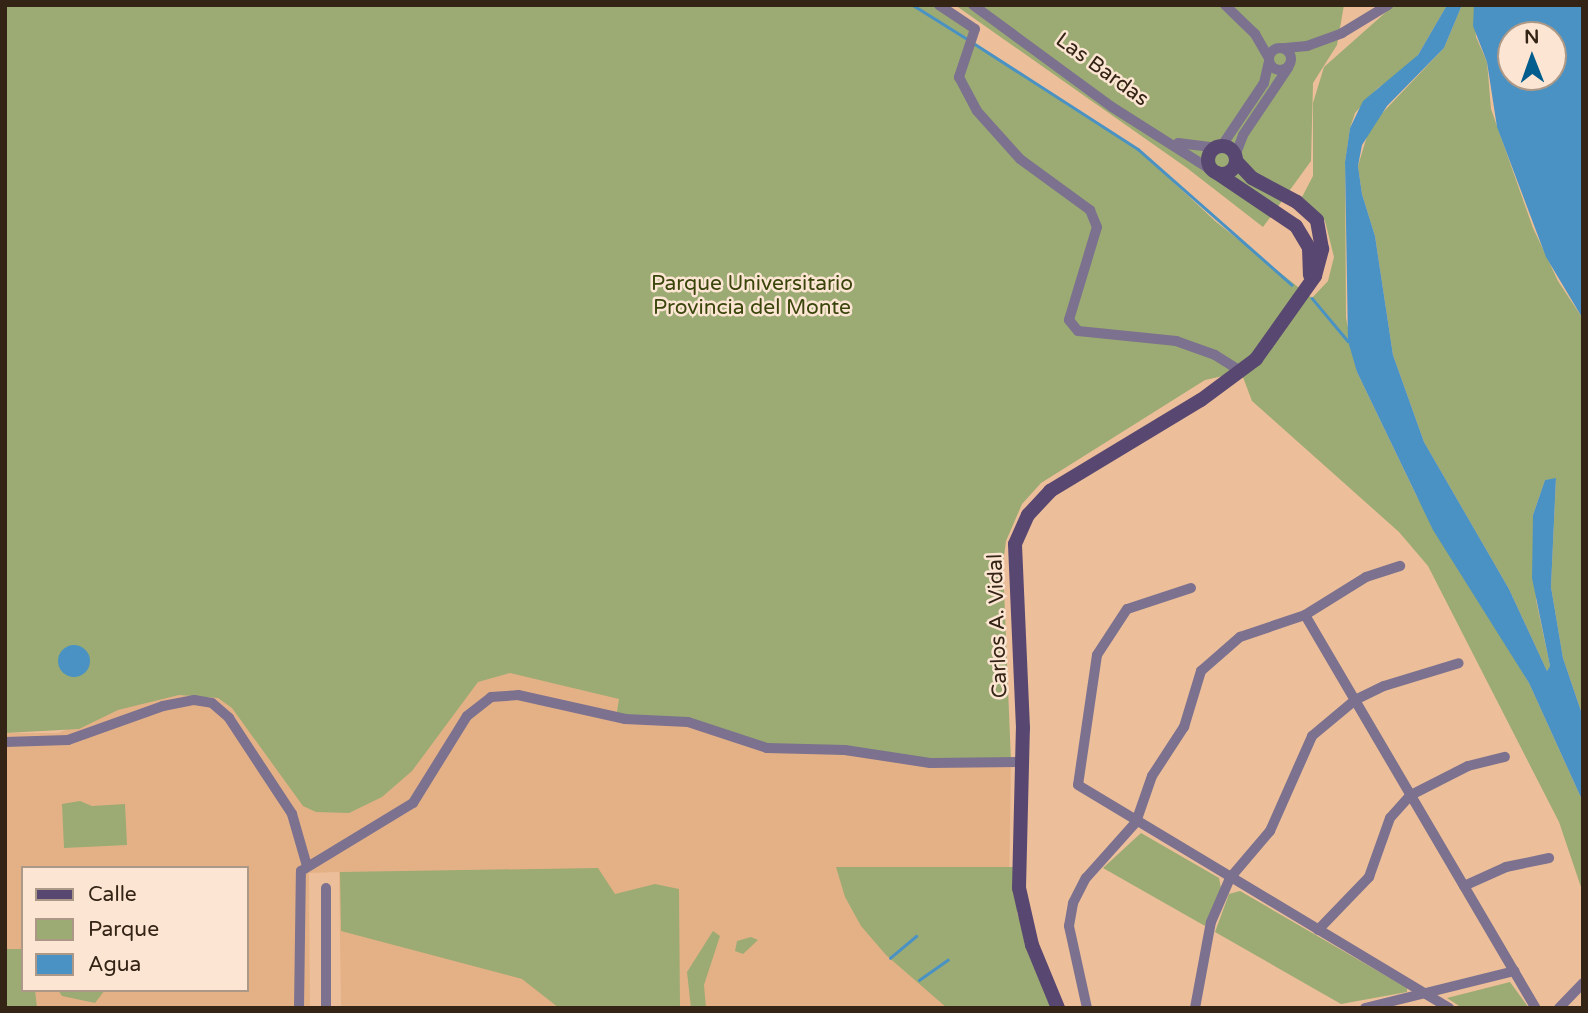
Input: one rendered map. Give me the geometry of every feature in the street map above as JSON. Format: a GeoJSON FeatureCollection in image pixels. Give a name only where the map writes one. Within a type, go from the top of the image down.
{"type":"FeatureCollection","features":[{"type":"Feature","properties":{"kind":"street"},"geometry":{"type":"LineString","coordinates":[[939,5],[970,25],[976,34],[967,45],[959,77],[977,111],[1020,159],[1090,210],[1097,227],[1069,320],[1078,331],[1176,341],[1215,355],[1241,371]]}},
{"type":"Feature","properties":{"kind":"street","name":"Las Bardas"},"geometry":{"type":"LineString","coordinates":[[973,5],[1112,107],[1173,142],[1215,172]]}},
{"type":"Feature","properties":{"kind":"street"},"geometry":{"type":"LineString","coordinates":[[1225,5],[1255,34],[1283,48],[1290,65]]}},
{"type":"Feature","properties":{"kind":"street"},"geometry":{"type":"LineString","coordinates":[[1255,34],[1277,70],[1290,65],[1322,42],[1388,5]]}},
{"type":"Feature","properties":{"kind":"street"},"geometry":{"type":"LineString","coordinates":[[1304,293],[1311,259],[1300,231],[1271,206],[1215,172],[1209,159],[1264,83],[1269,60],[1283,48],[1322,42]]}},
{"type":"Feature","properties":{"kind":"street"},"geometry":{"type":"LineString","coordinates":[[1215,172],[1230,172],[1243,135],[1290,65]]}},
{"type":"Feature","properties":{"kind":"street","name":"Las Bardas"},"geometry":{"type":"LineString","coordinates":[[1173,142],[1219,147],[1236,158],[1252,178],[1297,202],[1317,220],[1321,257],[1304,293]]}},
{"type":"Feature","properties":{"kind":"street","name":"Carlos A. Vidal"},"geometry":{"type":"LineString","coordinates":[[1058,1008],[1034,951],[1021,902],[1023,762],[1013,564],[1021,526],[1054,488],[1241,371],[1269,346],[1304,293]]}},
{"type":"Feature","properties":{"kind":"street"},"geometry":{"type":"LineString","coordinates":[[1087,1008],[1069,926],[1073,903],[1086,878],[1136,822],[1152,776],[1184,727],[1208,662],[1240,636],[1305,615],[1366,577],[1399,566]]}},
{"type":"Feature","properties":{"kind":"street"},"geometry":{"type":"LineString","coordinates":[[1191,588],[1127,609],[1093,668],[1077,782],[1080,788],[1448,1008]]}},
{"type":"Feature","properties":{"kind":"street"},"geometry":{"type":"LineString","coordinates":[[1305,615],[1536,1008]]}},
{"type":"Feature","properties":{"kind":"street"},"geometry":{"type":"LineString","coordinates":[[1195,1008],[1206,933],[1230,878],[1270,831],[1305,746],[1355,700],[1412,675],[1459,663]]}},
{"type":"Feature","properties":{"kind":"street"},"geometry":{"type":"LineString","coordinates":[[299,1008],[299,880],[307,866],[413,803],[467,716],[491,697],[527,696],[616,718],[688,722],[767,748],[845,750],[930,763],[1023,762]]}},
{"type":"Feature","properties":{"kind":"street"},"geometry":{"type":"LineString","coordinates":[[5,742],[68,740],[171,704],[212,703],[229,718],[292,814],[307,866]]}},
{"type":"Feature","properties":{"kind":"street"},"geometry":{"type":"LineString","coordinates":[[1318,930],[1369,877],[1390,818],[1411,795],[1468,766],[1505,757]]}},
{"type":"Feature","properties":{"kind":"street"},"geometry":{"type":"LineString","coordinates":[[1464,886],[1506,867],[1549,858]]}},
{"type":"Feature","properties":{"kind":"street"},"geometry":{"type":"LineString","coordinates":[[326,888],[326,1008]]}},
{"type":"Feature","properties":{"kind":"street"},"geometry":{"type":"LineString","coordinates":[[1365,1008],[1428,996],[1514,971]]}},
{"type":"Feature","properties":{"kind":"street"},"geometry":{"type":"LineString","coordinates":[[1559,1008],[1583,983]]}},
{"type":"Feature","properties":{"kind":"shaded area"},"geometry":{"type":"Polygon","coordinates":[[[147,633],[623,685],[616,717],[1011,762],[1009,891],[1018,1008],[341,1008],[339,872],[309,873],[310,1008],[5,1008],[5,733],[58,733],[118,710],[147,633]]]}},
{"type":"Feature","properties":{"kind":"green space","name":"Parque Universitario Provincia del Monte"},"geometry":{"type":"Polygon","coordinates":[[[5,5],[939,5],[970,25],[971,41],[1138,149],[1215,221],[1312,298],[1328,281],[1334,257],[1325,221],[1302,197],[1313,176],[1313,103],[1324,67],[1394,5],[1447,5],[1418,55],[1405,70],[1378,88],[1355,113],[1350,128],[1345,162],[1346,318],[1357,372],[1417,497],[1529,683],[1583,802],[1583,893],[1559,822],[1428,566],[1399,532],[1252,401],[1241,372],[1205,380],[1041,483],[1022,504],[1006,541],[1003,564],[1011,762],[930,763],[780,749],[703,726],[616,718],[619,699],[510,673],[478,682],[412,771],[382,797],[349,813],[316,812],[303,806],[232,708],[218,698],[179,695],[118,710],[79,729],[5,733],[5,5]]]}},
{"type":"Feature","properties":{"kind":"green space"},"geometry":{"type":"Polygon","coordinates":[[[955,5],[1344,5],[1337,45],[1313,83],[1311,161],[1263,227],[1187,168],[955,5]]]}},
{"type":"Feature","properties":{"kind":"green space"},"geometry":{"type":"Polygon","coordinates":[[[1462,5],[1474,5],[1476,37],[1487,62],[1491,109],[1533,228],[1558,281],[1583,319],[1583,717],[1563,658],[1551,587],[1556,479],[1545,480],[1533,515],[1536,600],[1550,666],[1547,671],[1509,589],[1424,442],[1393,355],[1375,236],[1362,194],[1358,166],[1370,126],[1444,48],[1462,5]]]}},
{"type":"Feature","properties":{"kind":"green space"},"geometry":{"type":"Polygon","coordinates":[[[80,801],[92,806],[125,804],[127,845],[64,848],[62,804],[80,801]]]}},
{"type":"Feature","properties":{"kind":"green space"},"geometry":{"type":"Polygon","coordinates":[[[1141,833],[1219,878],[1221,888],[1205,926],[1103,868],[1141,833]]]}},
{"type":"Feature","properties":{"kind":"green space"},"geometry":{"type":"Polygon","coordinates":[[[836,867],[1018,867],[1017,913],[1054,1008],[947,1008],[886,955],[861,926],[845,897],[836,867]]]}},
{"type":"Feature","properties":{"kind":"green space"},"geometry":{"type":"Polygon","coordinates":[[[598,868],[615,894],[655,884],[679,889],[680,1008],[559,1008],[522,979],[341,931],[340,872],[598,868]]]}},
{"type":"Feature","properties":{"kind":"green space"},"geometry":{"type":"Polygon","coordinates":[[[1240,891],[1407,988],[1407,992],[1341,1004],[1215,932],[1229,894],[1240,891]]]}},
{"type":"Feature","properties":{"kind":"green space"},"geometry":{"type":"Polygon","coordinates":[[[713,931],[720,936],[704,985],[706,1008],[691,1008],[687,972],[713,931]]]}},
{"type":"Feature","properties":{"kind":"green space"},"geometry":{"type":"Polygon","coordinates":[[[751,937],[758,940],[743,954],[735,951],[737,941],[751,937]]]}},
{"type":"Feature","properties":{"kind":"green space"},"geometry":{"type":"Polygon","coordinates":[[[5,949],[21,949],[21,992],[35,992],[37,1008],[5,1008],[5,949]]]}},
{"type":"Feature","properties":{"kind":"green space"},"geometry":{"type":"Polygon","coordinates":[[[1510,982],[1529,1008],[1462,1008],[1447,998],[1510,982]]]}},
{"type":"Feature","properties":{"kind":"green space"},"geometry":{"type":"Polygon","coordinates":[[[59,992],[103,992],[95,1003],[62,996],[59,992]]]}},
{"type":"Feature","properties":{"kind":"water"},"geometry":{"type":"Polygon","coordinates":[[[1447,5],[1462,5],[1444,48],[1387,106],[1362,145],[1358,166],[1362,194],[1375,236],[1393,355],[1424,442],[1509,589],[1547,671],[1550,666],[1532,578],[1533,515],[1545,480],[1556,478],[1551,587],[1563,658],[1583,717],[1583,802],[1529,683],[1433,530],[1357,372],[1348,341],[1345,162],[1350,128],[1363,101],[1418,55],[1447,5]]]}},
{"type":"Feature","properties":{"kind":"water"},"geometry":{"type":"Polygon","coordinates":[[[1474,5],[1583,5],[1583,319],[1546,257],[1497,127],[1487,62],[1473,26],[1474,5]]]}},
{"type":"Feature","properties":{"kind":"water"},"geometry":{"type":"Polygon","coordinates":[[[74,645],[85,650],[90,661],[85,672],[74,677],[63,672],[58,661],[63,650],[74,645]]]}},
{"type":"Feature","properties":{"kind":"waterway"},"geometry":{"type":"LineString","coordinates":[[913,5],[969,40]]}},
{"type":"Feature","properties":{"kind":"waterway"},"geometry":{"type":"LineString","coordinates":[[975,44],[1138,149],[1292,285]]}},
{"type":"Feature","properties":{"kind":"waterway"},"geometry":{"type":"LineString","coordinates":[[1312,298],[1348,341]]}},
{"type":"Feature","properties":{"kind":"waterway"},"geometry":{"type":"LineString","coordinates":[[890,958],[916,936]]}},
{"type":"Feature","properties":{"kind":"waterway"},"geometry":{"type":"LineString","coordinates":[[919,980],[948,960]]}}]}
